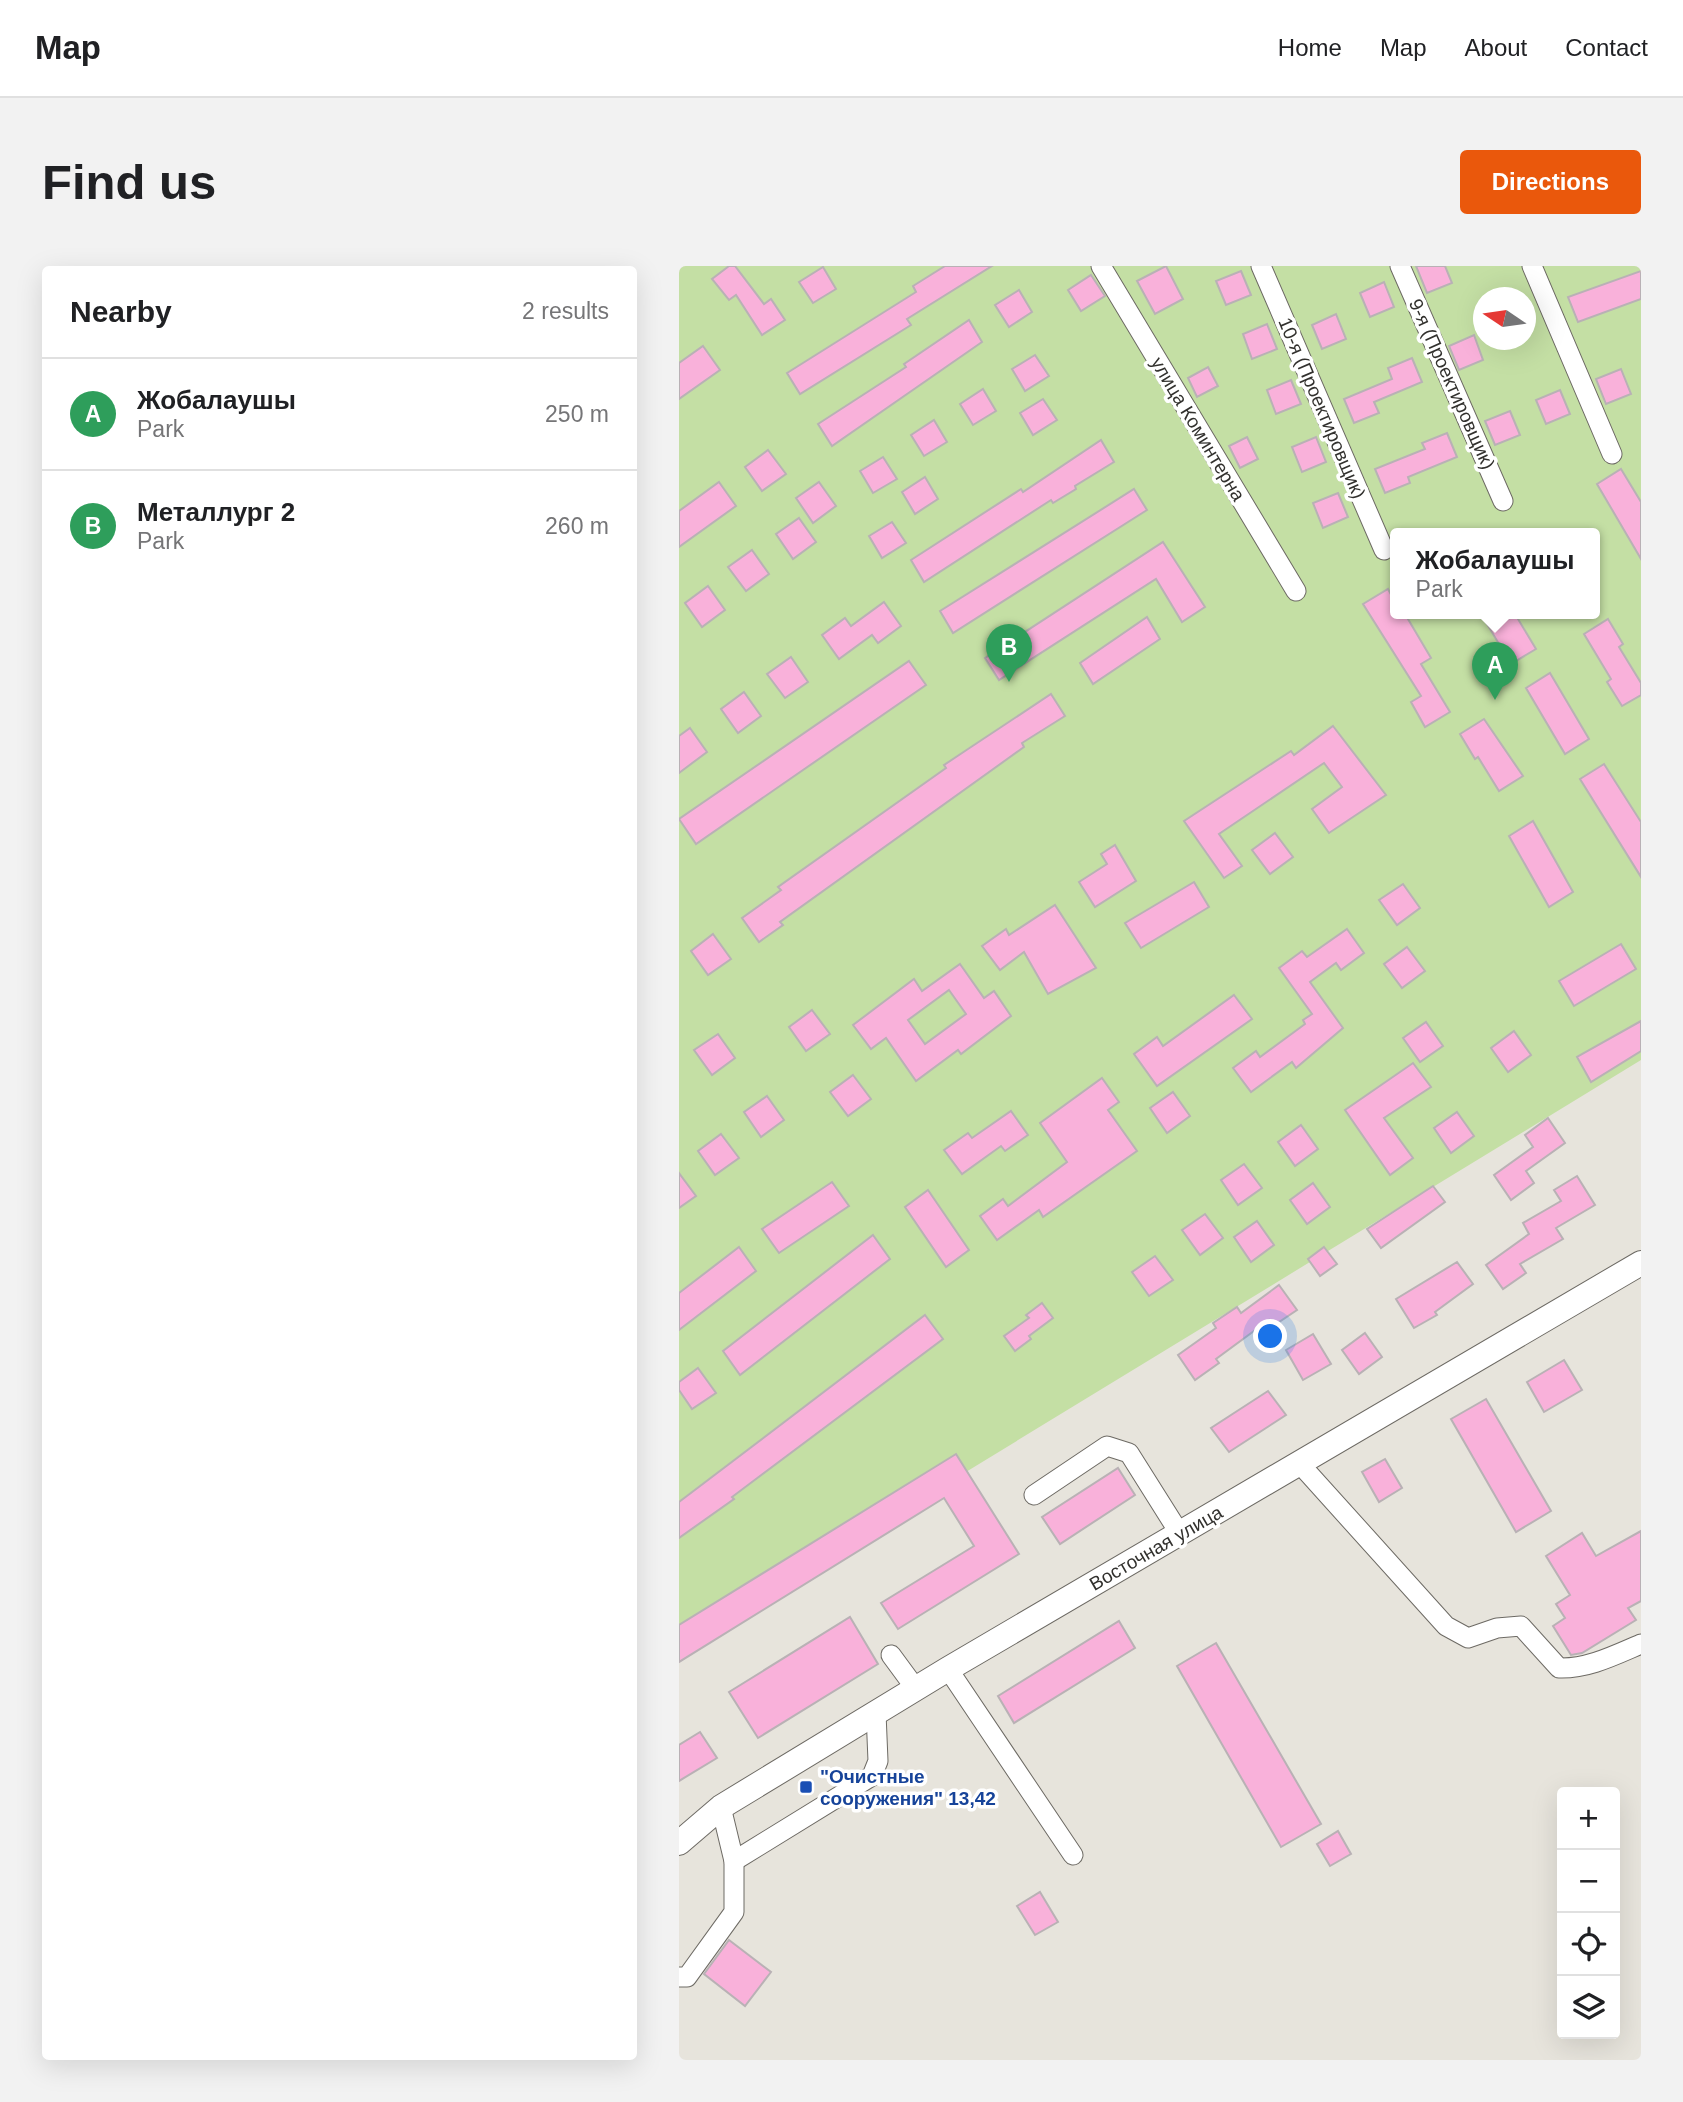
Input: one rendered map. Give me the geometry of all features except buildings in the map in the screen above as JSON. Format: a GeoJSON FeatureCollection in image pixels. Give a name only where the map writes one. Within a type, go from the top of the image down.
{"type":"FeatureCollection","features":[{"type":"Feature","properties":{"kind":"main road","name":"Восточная улица"},"geometry":{"type":"LineString","coordinates":[[679,1843],[721,1807],[949,1669],[1641,1264]]}},
{"type":"Feature","properties":{"kind":"street","name":"улица Коминтерна"},"geometry":{"type":"LineString","coordinates":[[1101,266],[1296,591]]}},
{"type":"Feature","properties":{"kind":"street","name":"10-я (Проектировщик)"},"geometry":{"type":"LineString","coordinates":[[1261,266],[1384,550]]}},
{"type":"Feature","properties":{"kind":"street","name":"9-я (Проектировщик)"},"geometry":{"type":"LineString","coordinates":[[1400,266],[1503,501]]}},
{"type":"Feature","properties":{"kind":"street"},"geometry":{"type":"LineString","coordinates":[[1532,266],[1612,454]]}},
{"type":"Feature","properties":{"kind":"street"},"geometry":{"type":"LineString","coordinates":[[1034,1495],[1107,1446],[1129,1453],[1180,1534]]}},
{"type":"Feature","properties":{"kind":"street"},"geometry":{"type":"LineString","coordinates":[[1300,1464],[1446,1626],[1468,1638],[1497,1628],[1521,1626],[1559,1668],[1593,1664],[1641,1644]]}},
{"type":"Feature","properties":{"kind":"street"},"geometry":{"type":"LineString","coordinates":[[891,1656],[916,1689]]}},
{"type":"Feature","properties":{"kind":"street"},"geometry":{"type":"LineString","coordinates":[[949,1669],[1073,1855]]}},
{"type":"Feature","properties":{"kind":"street"},"geometry":{"type":"LineString","coordinates":[[734,1861],[872,1776],[878,1761],[876,1713]]}},
{"type":"Feature","properties":{"kind":"street"},"geometry":{"type":"LineString","coordinates":[[679,1977],[687,1977],[734,1912],[734,1861],[721,1807]]}},
{"type":"Feature","properties":{"kind":"green space"},"geometry":{"type":"Polygon","coordinates":[[[679,266],[1641,266],[1641,1060],[679,1647],[679,266]]]}},
{"type":"Feature","properties":{"kind":"place","name":"Металлург 2"},"geometry":{"type":"Point","coordinates":[1009,682]}},
{"type":"Feature","properties":{"kind":"place","name":"Жобалаушы"},"geometry":{"type":"Point","coordinates":[1495,700]}},
{"type":"Feature","properties":{"kind":"place","name":"\"Очистные сооружения\" 13,42"},"geometry":{"type":"Point","coordinates":[806,1787]}}]}
